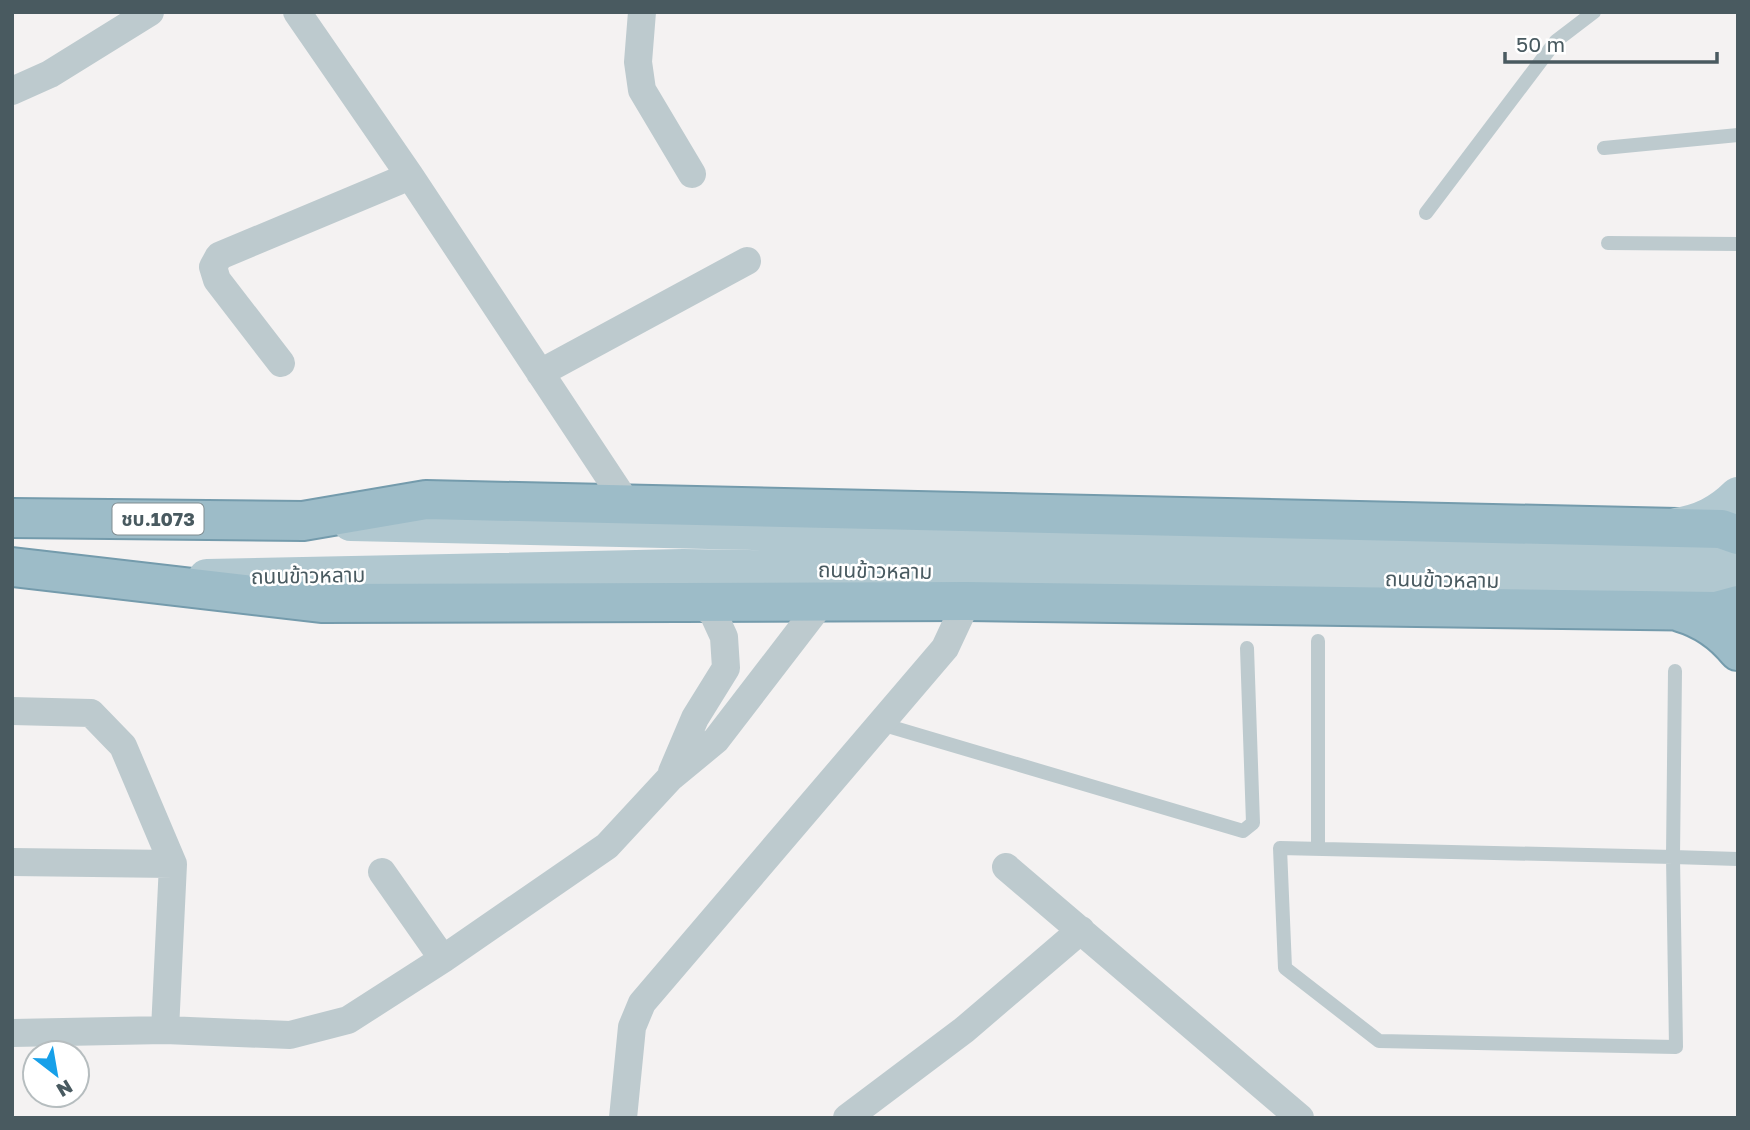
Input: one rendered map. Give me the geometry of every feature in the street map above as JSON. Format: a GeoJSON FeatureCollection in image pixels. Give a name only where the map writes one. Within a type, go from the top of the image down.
{"type":"FeatureCollection","features":[{"type":"Feature","properties":{"kind":"highway"},"geometry":{"type":"LineString","coordinates":[[303,521],[426,500],[629,507],[1721,529],[1738,535]]}},
{"type":"Feature","properties":{"kind":"highway","name":"ถนนข้าวหลาม"},"geometry":{"type":"LineString","coordinates":[[12,518],[303,521]]}},
{"type":"Feature","properties":{"kind":"highway","name":"ถนนข้าวหลาม"},"geometry":{"type":"LineString","coordinates":[[12,567],[136,579]]}},
{"type":"Feature","properties":{"kind":"highway"},"geometry":{"type":"LineString","coordinates":[[136,579],[321,603],[967,601],[1716,611],[1738,605]]}},
{"type":"Feature","properties":{"kind":"highway"},"geometry":{"type":"LineString","coordinates":[[1665,609],[1698,617],[1726,636],[1738,650]]}},
{"type":"Feature","properties":{"kind":"main road"},"geometry":{"type":"LineString","coordinates":[[1663,529],[1697,524],[1725,509],[1738,496]]}},
{"type":"Feature","properties":{"kind":"main road","name":"ถนนข้าวหลาม"},"geometry":{"type":"LineString","coordinates":[[303,521],[684,549],[1738,585]]}},
{"type":"Feature","properties":{"kind":"main road","name":"ถนนข้าวหลาม"},"geometry":{"type":"LineString","coordinates":[[136,579],[684,549],[1738,553]]}},
{"type":"Feature","properties":{"kind":"street"},"geometry":{"type":"LineString","coordinates":[[12,91],[50,74],[150,12]]}},
{"type":"Feature","properties":{"kind":"street"},"geometry":{"type":"LineString","coordinates":[[297,12],[410,176],[629,507]]}},
{"type":"Feature","properties":{"kind":"street"},"geometry":{"type":"LineString","coordinates":[[642,12],[638,62],[642,90],[692,174]]}},
{"type":"Feature","properties":{"kind":"street"},"geometry":{"type":"LineString","coordinates":[[281,363],[217,280],[213,267],[219,256],[410,176]]}},
{"type":"Feature","properties":{"kind":"street"},"geometry":{"type":"LineString","coordinates":[[540,373],[747,261]]}},
{"type":"Feature","properties":{"kind":"street"},"geometry":{"type":"LineString","coordinates":[[623,1118],[632,1027],[642,1003],[945,648],[967,601]]}},
{"type":"Feature","properties":{"kind":"street"},"geometry":{"type":"LineString","coordinates":[[670,778],[695,718],[726,668],[724,636],[713,613],[699,603]]}},
{"type":"Feature","properties":{"kind":"street"},"geometry":{"type":"LineString","coordinates":[[12,1033],[164,1030],[290,1035],[348,1020],[443,959],[607,846],[670,778],[716,740],[822,603]]}},
{"type":"Feature","properties":{"kind":"street"},"geometry":{"type":"LineString","coordinates":[[12,711],[91,713],[123,746],[173,864],[164,1030]]}},
{"type":"Feature","properties":{"kind":"street"},"geometry":{"type":"LineString","coordinates":[[12,862],[173,864]]}},
{"type":"Feature","properties":{"kind":"street"},"geometry":{"type":"LineString","coordinates":[[1006,867],[1082,929],[1299,1117]]}},
{"type":"Feature","properties":{"kind":"street"},"geometry":{"type":"LineString","coordinates":[[382,872],[443,959]]}},
{"type":"Feature","properties":{"kind":"street"},"geometry":{"type":"LineString","coordinates":[[847,1118],[964,1030],[1082,929]]}},
{"type":"Feature","properties":{"kind":"lane"},"geometry":{"type":"LineString","coordinates":[[1426,214],[1556,41],[1594,12]]}},
{"type":"Feature","properties":{"kind":"lane"},"geometry":{"type":"LineString","coordinates":[[1604,148],[1738,135]]}},
{"type":"Feature","properties":{"kind":"lane"},"geometry":{"type":"LineString","coordinates":[[1608,243],[1738,244]]}},
{"type":"Feature","properties":{"kind":"lane"},"geometry":{"type":"LineString","coordinates":[[1318,641],[1318,849]]}},
{"type":"Feature","properties":{"kind":"lane"},"geometry":{"type":"LineString","coordinates":[[881,724],[1243,831],[1253,823],[1247,648]]}},
{"type":"Feature","properties":{"kind":"lane"},"geometry":{"type":"LineString","coordinates":[[1675,671],[1673,857],[1676,1047],[1379,1041],[1285,968],[1280,848],[1673,857],[1738,859]]}}]}
